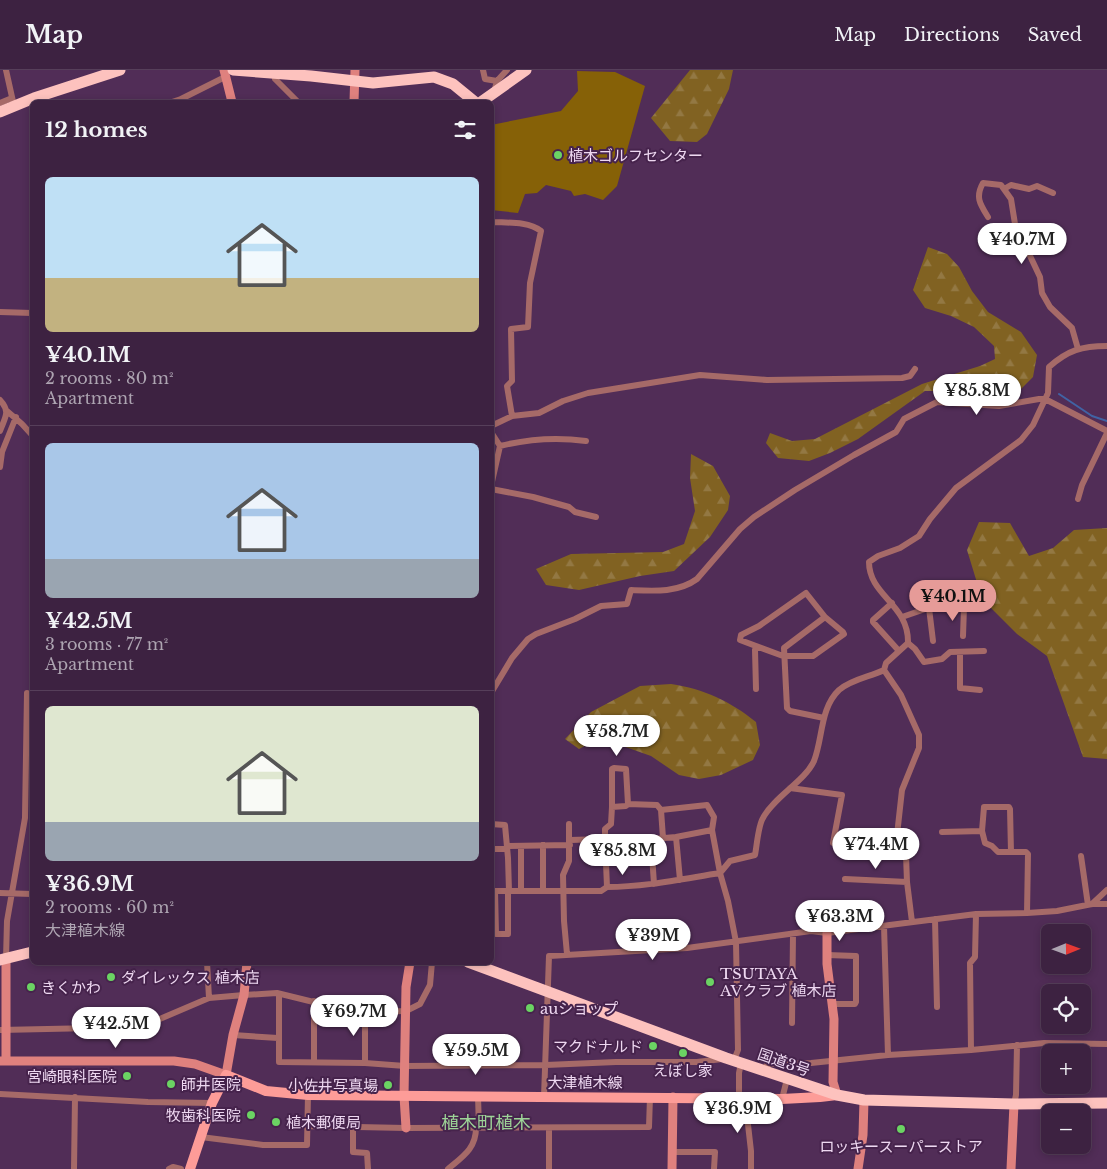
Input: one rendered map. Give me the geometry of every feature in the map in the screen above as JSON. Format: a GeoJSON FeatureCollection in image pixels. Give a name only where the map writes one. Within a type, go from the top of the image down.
{"type":"FeatureCollection","features":[{"type":"Feature","properties":{"kind":"highway"},"geometry":{"type":"LineString","coordinates":[[0,112],[13,102],[34,98],[120,70]]}},
{"type":"Feature","properties":{"kind":"highway"},"geometry":{"type":"LineString","coordinates":[[484,100],[526,70]]}},
{"type":"Feature","properties":{"kind":"highway"},"geometry":{"type":"LineString","coordinates":[[227,72],[274,73],[373,84],[434,77],[453,84],[473,100]]}},
{"type":"Feature","properties":{"kind":"highway"},"geometry":{"type":"LineString","coordinates":[[3,959],[30,952]]}},
{"type":"Feature","properties":{"kind":"highway","name":"国道3号"},"geometry":{"type":"LineString","coordinates":[[476,965],[763,1072],[838,1095],[864,1100],[1014,1104],[1107,1103]]}},
{"type":"Feature","properties":{"kind":"main road","name":"大津植木線"},"geometry":{"type":"LineString","coordinates":[[226,1075],[266,1091],[308,1095],[782,1099],[820,1098],[838,1095]]}},
{"type":"Feature","properties":{"kind":"main road"},"geometry":{"type":"LineString","coordinates":[[190,1169],[212,1103],[226,1075]]}},
{"type":"Feature","properties":{"kind":"street"},"geometry":{"type":"LineString","coordinates":[[0,103],[13,102],[6,70]]}},
{"type":"Feature","properties":{"kind":"street"},"geometry":{"type":"LineString","coordinates":[[354,100],[356,70]]}},
{"type":"Feature","properties":{"kind":"street"},"geometry":{"type":"LineString","coordinates":[[483,70],[485,79],[497,80]]}},
{"type":"Feature","properties":{"kind":"street"},"geometry":{"type":"LineString","coordinates":[[494,94],[497,80],[507,70]]}},
{"type":"Feature","properties":{"kind":"street"},"geometry":{"type":"LineString","coordinates":[[182,100],[198,89],[209,86],[227,72],[232,100]]}},
{"type":"Feature","properties":{"kind":"street"},"geometry":{"type":"LineString","coordinates":[[274,73],[275,79],[296,100]]}},
{"type":"Feature","properties":{"kind":"street"},"geometry":{"type":"LineString","coordinates":[[988,217],[980,204],[978,191],[983,183],[1001,186],[1012,199],[1015,224],[1040,277],[1042,293],[1050,307],[1072,328],[1078,349]]}},
{"type":"Feature","properties":{"kind":"street"},"geometry":{"type":"LineString","coordinates":[[1004,189],[1011,185],[1029,189],[1036,186],[1053,193]]}},
{"type":"Feature","properties":{"kind":"street"},"geometry":{"type":"LineString","coordinates":[[494,222],[523,224],[541,231],[530,283],[528,326],[510,329],[512,381],[508,386],[512,416]]}},
{"type":"Feature","properties":{"kind":"street"},"geometry":{"type":"LineString","coordinates":[[0,312],[30,313]]}},
{"type":"Feature","properties":{"kind":"street"},"geometry":{"type":"LineString","coordinates":[[884,670],[886,663],[908,643],[908,634],[902,617],[871,578],[869,562],[878,556],[906,545],[919,536],[930,518],[956,488],[1021,440],[1033,425],[1050,386],[1049,366],[1059,357],[1078,349],[1087,346],[1107,346]]}},
{"type":"Feature","properties":{"kind":"street"},"geometry":{"type":"LineString","coordinates":[[494,425],[512,416],[539,413],[563,401],[588,394],[700,375],[767,380],[907,378],[913,374],[915,369]]}},
{"type":"Feature","properties":{"kind":"street"},"geometry":{"type":"LineString","coordinates":[[494,688],[512,658],[528,639],[601,606],[627,604],[631,590],[660,591],[690,584],[697,580],[740,529],[754,517],[794,490],[896,432],[904,419],[937,402],[999,406],[1045,399],[1107,432],[1078,499]]}},
{"type":"Feature","properties":{"kind":"street"},"geometry":{"type":"LineString","coordinates":[[0,400],[7,408],[7,411],[16,417],[30,433]]}},
{"type":"Feature","properties":{"kind":"street"},"geometry":{"type":"LineString","coordinates":[[0,431],[7,411]]}},
{"type":"Feature","properties":{"kind":"street"},"geometry":{"type":"LineString","coordinates":[[0,467],[2,452],[16,417]]}},
{"type":"Feature","properties":{"kind":"street"},"geometry":{"type":"LineString","coordinates":[[494,437],[500,446],[494,473]]}},
{"type":"Feature","properties":{"kind":"street"},"geometry":{"type":"LineString","coordinates":[[500,446],[534,439],[586,441]]}},
{"type":"Feature","properties":{"kind":"street"},"geometry":{"type":"LineString","coordinates":[[494,488],[569,507],[575,512],[596,516]]}},
{"type":"Feature","properties":{"kind":"street"},"geometry":{"type":"LineString","coordinates":[[806,593],[825,617],[844,634],[814,656],[784,656],[742,642],[740,638],[806,593]]}},
{"type":"Feature","properties":{"kind":"street"},"geometry":{"type":"LineString","coordinates":[[892,603],[873,622],[899,651]]}},
{"type":"Feature","properties":{"kind":"street"},"geometry":{"type":"LineString","coordinates":[[902,617],[929,608],[966,607],[964,636]]}},
{"type":"Feature","properties":{"kind":"street"},"geometry":{"type":"LineString","coordinates":[[929,608],[933,641]]}},
{"type":"Feature","properties":{"kind":"street"},"geometry":{"type":"LineString","coordinates":[[824,718],[790,711],[788,708],[784,648],[825,617]]}},
{"type":"Feature","properties":{"kind":"street"},"geometry":{"type":"LineString","coordinates":[[908,643],[924,662],[942,659],[950,652],[984,651]]}},
{"type":"Feature","properties":{"kind":"street"},"geometry":{"type":"LineString","coordinates":[[756,647],[754,650],[756,689]]}},
{"type":"Feature","properties":{"kind":"street"},"geometry":{"type":"LineString","coordinates":[[960,652],[960,688],[980,690]]}},
{"type":"Feature","properties":{"kind":"street"},"geometry":{"type":"LineString","coordinates":[[494,891],[600,891],[608,887],[654,884],[720,873],[730,861],[755,855],[762,818],[813,763],[819,745],[824,718],[832,699],[840,690],[859,678],[884,670]]}},
{"type":"Feature","properties":{"kind":"street"},"geometry":{"type":"LineString","coordinates":[[884,670],[901,695],[919,736],[919,748],[902,790],[896,844],[906,855],[912,922]]}},
{"type":"Feature","properties":{"kind":"street"},"geometry":{"type":"LineString","coordinates":[[27,693],[25,818],[11,894],[3,959],[3,1061],[174,1060],[195,1064],[226,1075],[232,1035],[244,994],[247,965]]}},
{"type":"Feature","properties":{"kind":"street"},"geometry":{"type":"LineString","coordinates":[[608,887],[605,869],[605,829],[612,824],[612,769],[614,768],[626,769],[628,804]]}},
{"type":"Feature","properties":{"kind":"street"},"geometry":{"type":"LineString","coordinates":[[790,788],[842,796],[834,843]]}},
{"type":"Feature","properties":{"kind":"street"},"geometry":{"type":"LineString","coordinates":[[612,807],[626,806],[628,804],[656,805],[661,810],[663,838]]}},
{"type":"Feature","properties":{"kind":"street"},"geometry":{"type":"LineString","coordinates":[[661,810],[707,805],[714,817],[712,830],[736,942],[738,1050],[734,1061],[739,1073],[751,1151],[750,1169]]}},
{"type":"Feature","properties":{"kind":"street"},"geometry":{"type":"LineString","coordinates":[[1011,852],[1009,807],[984,806],[983,841],[998,852],[1011,852],[1026,852],[1028,854],[1028,913]]}},
{"type":"Feature","properties":{"kind":"street"},"geometry":{"type":"LineString","coordinates":[[494,824],[505,826],[508,934],[496,934],[494,905]]}},
{"type":"Feature","properties":{"kind":"street"},"geometry":{"type":"LineString","coordinates":[[567,954],[563,875],[569,862],[569,824]]}},
{"type":"Feature","properties":{"kind":"street"},"geometry":{"type":"LineString","coordinates":[[654,884],[651,840],[712,830]]}},
{"type":"Feature","properties":{"kind":"street"},"geometry":{"type":"LineString","coordinates":[[942,832],[982,831]]}},
{"type":"Feature","properties":{"kind":"street"},"geometry":{"type":"LineString","coordinates":[[676,837],[680,880]]}},
{"type":"Feature","properties":{"kind":"street"},"geometry":{"type":"LineString","coordinates":[[494,849],[605,839],[629,839]]}},
{"type":"Feature","properties":{"kind":"street"},"geometry":{"type":"LineString","coordinates":[[543,845],[543,891]]}},
{"type":"Feature","properties":{"kind":"street"},"geometry":{"type":"LineString","coordinates":[[521,846],[521,891]]}},
{"type":"Feature","properties":{"kind":"street"},"geometry":{"type":"LineString","coordinates":[[1081,856],[1090,905]]}},
{"type":"Feature","properties":{"kind":"street"},"geometry":{"type":"LineString","coordinates":[[845,879],[907,882]]}},
{"type":"Feature","properties":{"kind":"street"},"geometry":{"type":"LineString","coordinates":[[1090,905],[1107,890]]}},
{"type":"Feature","properties":{"kind":"street"},"geometry":{"type":"LineString","coordinates":[[0,893],[30,894]]}},
{"type":"Feature","properties":{"kind":"street"},"geometry":{"type":"LineString","coordinates":[[544,1097],[549,956],[642,952],[736,942],[811,931],[827,933],[976,914],[1057,911],[1107,904]]}},
{"type":"Feature","properties":{"kind":"street"},"geometry":{"type":"LineString","coordinates":[[971,1050],[970,963],[975,957],[976,914]]}},
{"type":"Feature","properties":{"kind":"street"},"geometry":{"type":"LineString","coordinates":[[935,919],[937,1007]]}},
{"type":"Feature","properties":{"kind":"street"},"geometry":{"type":"LineString","coordinates":[[884,926],[888,1055]]}},
{"type":"Feature","properties":{"kind":"street"},"geometry":{"type":"LineString","coordinates":[[827,933],[827,955],[834,1004],[834,1082],[838,1095]]}},
{"type":"Feature","properties":{"kind":"street"},"geometry":{"type":"LineString","coordinates":[[792,1023],[793,934]]}},
{"type":"Feature","properties":{"kind":"street"},"geometry":{"type":"LineString","coordinates":[[827,955],[856,956],[856,1002],[855,1004],[834,1004]]}},
{"type":"Feature","properties":{"kind":"street"},"geometry":{"type":"LineString","coordinates":[[207,965],[209,998]]}},
{"type":"Feature","properties":{"kind":"street"},"geometry":{"type":"LineString","coordinates":[[406,1128],[404,1096],[406,987],[410,965]]}},
{"type":"Feature","properties":{"kind":"street"},"geometry":{"type":"LineString","coordinates":[[3,1030],[141,1027],[209,998],[244,994],[279,994],[342,1009],[365,1012],[406,1011],[420,1004],[430,985],[432,965]]}},
{"type":"Feature","properties":{"kind":"street"},"geometry":{"type":"LineString","coordinates":[[279,994],[278,1061],[405,1066],[734,1061]]}},
{"type":"Feature","properties":{"kind":"street"},"geometry":{"type":"LineString","coordinates":[[314,1001],[314,1062]]}},
{"type":"Feature","properties":{"kind":"street"},"geometry":{"type":"LineString","coordinates":[[365,1012],[365,1063]]}},
{"type":"Feature","properties":{"kind":"street"},"geometry":{"type":"LineString","coordinates":[[232,1035],[278,1038]]}},
{"type":"Feature","properties":{"kind":"street"},"geometry":{"type":"LineString","coordinates":[[763,1072],[767,1064],[811,1063],[1017,1045],[1079,1042],[1107,1044]]}},
{"type":"Feature","properties":{"kind":"street"},"geometry":{"type":"LineString","coordinates":[[1011,1169],[1017,1045]]}},
{"type":"Feature","properties":{"kind":"street"},"geometry":{"type":"LineString","coordinates":[[782,1099],[787,1079]]}},
{"type":"Feature","properties":{"kind":"street"},"geometry":{"type":"LineString","coordinates":[[0,1094],[148,1102],[212,1103]]}},
{"type":"Feature","properties":{"kind":"street"},"geometry":{"type":"LineString","coordinates":[[201,1137],[264,1145],[307,1145],[308,1095]]}},
{"type":"Feature","properties":{"kind":"street"},"geometry":{"type":"LineString","coordinates":[[448,1169],[472,1148],[477,1128],[478,1096]]}},
{"type":"Feature","properties":{"kind":"street"},"geometry":{"type":"LineString","coordinates":[[74,1169],[76,1097]]}},
{"type":"Feature","properties":{"kind":"street"},"geometry":{"type":"LineString","coordinates":[[308,1126],[406,1128],[649,1127],[650,1097]]}},
{"type":"Feature","properties":{"kind":"street"},"geometry":{"type":"LineString","coordinates":[[672,1097],[672,1169]]}},
{"type":"Feature","properties":{"kind":"street"},"geometry":{"type":"LineString","coordinates":[[858,1169],[863,1135],[864,1100]]}},
{"type":"Feature","properties":{"kind":"street"},"geometry":{"type":"LineString","coordinates":[[353,1127],[353,1152],[368,1153],[368,1169]]}},
{"type":"Feature","properties":{"kind":"street"},"geometry":{"type":"LineString","coordinates":[[549,1128],[549,1169]]}},
{"type":"Feature","properties":{"kind":"street"},"geometry":{"type":"LineString","coordinates":[[671,1152],[715,1152],[714,1169]]}},
{"type":"Feature","properties":{"kind":"street"},"geometry":{"type":"LineString","coordinates":[[170,1169],[172,1167],[180,1169]]}},
{"type":"Feature","properties":{"kind":"green space"},"geometry":{"type":"Polygon","coordinates":[[[690,70],[733,70],[729,89],[707,134],[697,142],[670,141],[651,118],[690,70]]]}},
{"type":"Feature","properties":{"kind":"green space"},"geometry":{"type":"Polygon","coordinates":[[[928,247],[947,254],[959,267],[972,291],[988,312],[1021,332],[1037,355],[1033,377],[1014,396],[1003,398],[963,391],[925,391],[858,439],[830,453],[809,461],[778,458],[766,443],[770,433],[792,441],[815,439],[922,384],[980,366],[995,359],[994,346],[974,327],[951,316],[925,308],[913,290],[928,247]]]}},
{"type":"Feature","properties":{"kind":"green space"},"geometry":{"type":"Polygon","coordinates":[[[691,454],[713,466],[730,496],[728,510],[710,537],[674,571],[640,576],[579,590],[546,585],[536,569],[571,554],[663,552],[684,544],[695,511],[690,478],[691,454]]]}},
{"type":"Feature","properties":{"kind":"green space"},"geometry":{"type":"Polygon","coordinates":[[[979,522],[1010,523],[1029,556],[1053,548],[1074,530],[1107,528],[1107,759],[1083,757],[1047,656],[1017,634],[982,599],[967,550],[979,522]]]}},
{"type":"Feature","properties":{"kind":"green space"},"geometry":{"type":"Polygon","coordinates":[[[671,684],[695,689],[716,697],[756,722],[760,745],[753,760],[721,775],[699,779],[679,775],[651,756],[600,738],[579,749],[565,739],[591,712],[640,686],[671,684]]]}},
{"type":"Feature","properties":{"kind":"shaded area","name":"植木ゴルフセンター"},"geometry":{"type":"Polygon","coordinates":[[[577,71],[615,72],[645,86],[617,186],[603,200],[585,194],[574,196],[571,191],[546,185],[537,193],[525,194],[518,213],[494,210],[494,124],[561,111],[578,91],[577,71]]]}},
{"type":"Feature","properties":{"kind":"waterway"},"geometry":{"type":"LineString","coordinates":[[1059,394],[1092,416],[1107,421]]}},
{"type":"Feature","properties":{"kind":"place","name":"植木ゴルフセンター"},"geometry":{"type":"Point","coordinates":[558,155]}},
{"type":"Feature","properties":{"kind":"place","name":"ダイレックス 植木店"},"geometry":{"type":"Point","coordinates":[111,977]}},
{"type":"Feature","properties":{"kind":"place","name":"TSUTAYA AVクラブ 植木店"},"geometry":{"type":"Point","coordinates":[710,982]}},
{"type":"Feature","properties":{"kind":"place","name":"きくかわ"},"geometry":{"type":"Point","coordinates":[31,987]}},
{"type":"Feature","properties":{"kind":"place","name":"auショップ"},"geometry":{"type":"Point","coordinates":[530,1008]}},
{"type":"Feature","properties":{"kind":"place","name":"マクドナルド"},"geometry":{"type":"Point","coordinates":[653,1046]}},
{"type":"Feature","properties":{"kind":"place","name":"えぼし家"},"geometry":{"type":"Point","coordinates":[683,1053]}},
{"type":"Feature","properties":{"kind":"place","name":"宮崎眼科医院"},"geometry":{"type":"Point","coordinates":[127,1076]}},
{"type":"Feature","properties":{"kind":"place","name":"師井医院"},"geometry":{"type":"Point","coordinates":[171,1084]}},
{"type":"Feature","properties":{"kind":"place","name":"小佐井写真場"},"geometry":{"type":"Point","coordinates":[388,1085]}},
{"type":"Feature","properties":{"kind":"place","name":"牧歯科医院"},"geometry":{"type":"Point","coordinates":[251,1115]}},
{"type":"Feature","properties":{"kind":"place","name":"植木郵便局"},"geometry":{"type":"Point","coordinates":[276,1122]}},
{"type":"Feature","properties":{"kind":"place","name":"ロッキースーパーストア"},"geometry":{"type":"Point","coordinates":[901,1129]}},
{"type":"Feature","properties":{"kind":"district","name":"植木町植木"},"geometry":{"type":"Point","coordinates":[486,1123]}}]}
